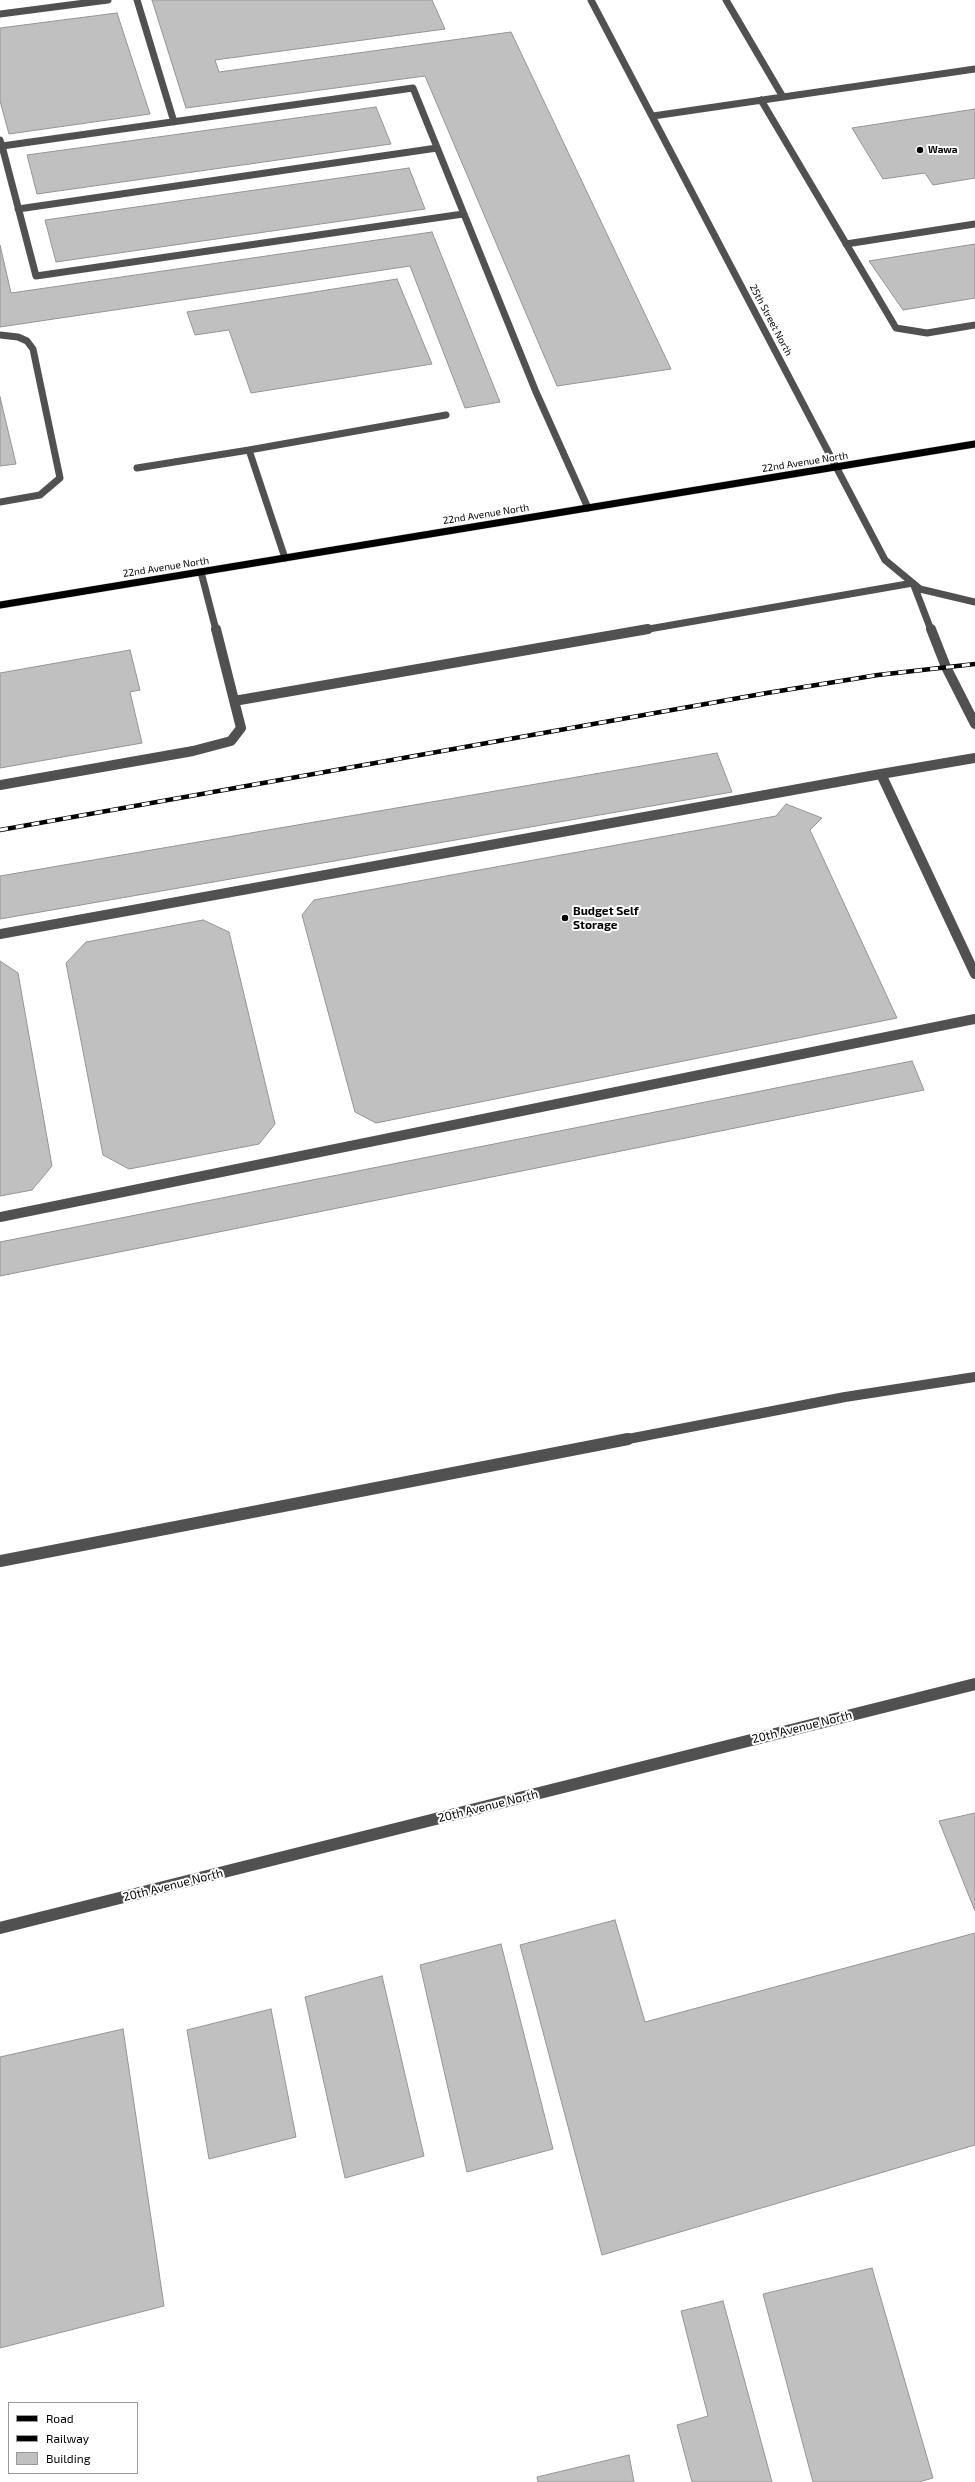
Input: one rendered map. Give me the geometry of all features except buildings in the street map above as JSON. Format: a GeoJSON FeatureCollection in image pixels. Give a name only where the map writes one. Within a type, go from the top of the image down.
{"type":"FeatureCollection","features":[{"type":"Feature","properties":{"kind":"main road","name":"22nd Avenue North"},"geometry":{"type":"LineString","coordinates":[[0,605],[975,444]]}},
{"type":"Feature","properties":{"kind":"street"},"geometry":{"type":"LineString","coordinates":[[0,14],[108,0]]}},
{"type":"Feature","properties":{"kind":"street"},"geometry":{"type":"LineString","coordinates":[[137,0],[174,122]]}},
{"type":"Feature","properties":{"kind":"street","name":"25th Street North"},"geometry":{"type":"LineString","coordinates":[[591,0],[885,560],[920,589],[975,602]]}},
{"type":"Feature","properties":{"kind":"street"},"geometry":{"type":"LineString","coordinates":[[726,0],[783,97]]}},
{"type":"Feature","properties":{"kind":"street"},"geometry":{"type":"LineString","coordinates":[[653,116],[975,69]]}},
{"type":"Feature","properties":{"kind":"street"},"geometry":{"type":"LineString","coordinates":[[463,214],[36,276],[1,143],[174,122],[413,88],[536,392],[588,508]]}},
{"type":"Feature","properties":{"kind":"street"},"geometry":{"type":"LineString","coordinates":[[761,100],[896,328],[927,333],[975,325]]}},
{"type":"Feature","properties":{"kind":"street"},"geometry":{"type":"LineString","coordinates":[[18,209],[437,148]]}},
{"type":"Feature","properties":{"kind":"street"},"geometry":{"type":"LineString","coordinates":[[846,244],[975,224]]}},
{"type":"Feature","properties":{"kind":"street"},"geometry":{"type":"LineString","coordinates":[[0,335],[18,337],[27,341],[33,349],[60,478],[40,496],[0,502]]}},
{"type":"Feature","properties":{"kind":"street"},"geometry":{"type":"LineString","coordinates":[[137,468],[446,415]]}},
{"type":"Feature","properties":{"kind":"street"},"geometry":{"type":"LineString","coordinates":[[249,450],[285,558]]}},
{"type":"Feature","properties":{"kind":"street"},"geometry":{"type":"LineString","coordinates":[[0,785],[193,751],[231,741],[241,728],[201,572]]}},
{"type":"Feature","properties":{"kind":"street"},"geometry":{"type":"LineString","coordinates":[[234,701],[912,583],[946,668],[975,724]]}},
{"type":"Feature","properties":{"kind":"street"},"geometry":{"type":"LineString","coordinates":[[0,934],[975,758]]}},
{"type":"Feature","properties":{"kind":"street"},"geometry":{"type":"LineString","coordinates":[[881,774],[975,974]]}},
{"type":"Feature","properties":{"kind":"street"},"geometry":{"type":"LineString","coordinates":[[0,1217],[975,1019]]}},
{"type":"Feature","properties":{"kind":"street"},"geometry":{"type":"LineString","coordinates":[[0,1561],[845,1397],[975,1376]]}},
{"type":"Feature","properties":{"kind":"street","name":"20th Avenue North"},"geometry":{"type":"LineString","coordinates":[[0,1928],[975,1684]]}},
{"type":"Feature","properties":{"kind":"railway"},"geometry":{"type":"LineString","coordinates":[[0,830],[767,693],[878,675],[975,664]]}},
{"type":"Feature","properties":{"kind":"place","name":"Wawa"},"geometry":{"type":"Point","coordinates":[920,150]}},
{"type":"Feature","properties":{"kind":"place","name":"Budget Self Storage"},"geometry":{"type":"Point","coordinates":[565,918]}}]}
